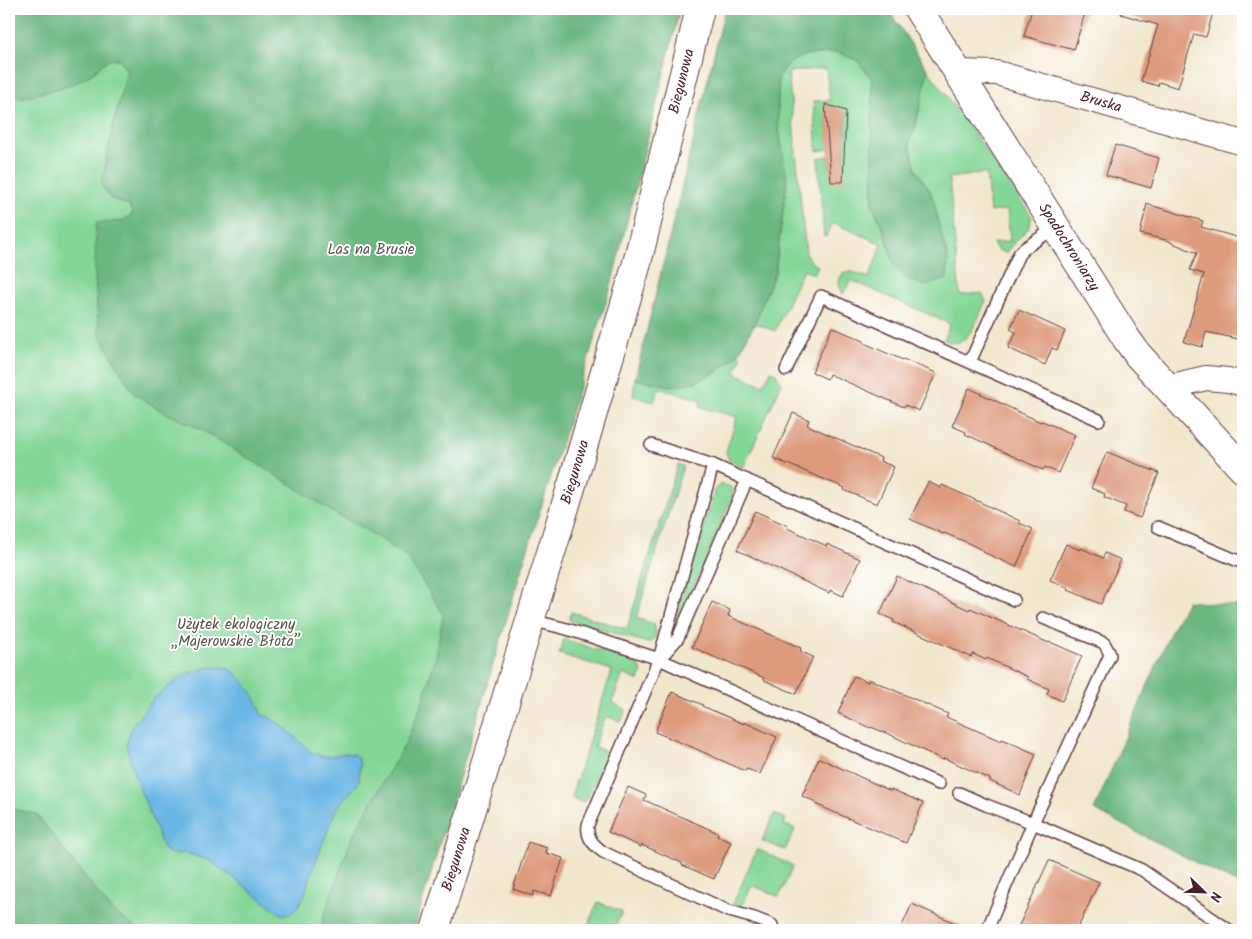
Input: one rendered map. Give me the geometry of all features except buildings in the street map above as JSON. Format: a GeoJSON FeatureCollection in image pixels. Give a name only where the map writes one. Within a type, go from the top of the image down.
{"type":"FeatureCollection","features":[{"type":"Feature","properties":{"kind":"street","name":"Biegunowa"},"geometry":{"type":"LineString","coordinates":[[435,930],[531,620],[637,262],[700,9]]}},
{"type":"Feature","properties":{"kind":"street","name":"Spadochroniarzy"},"geometry":{"type":"LineString","coordinates":[[918,9],[1138,355],[1243,469]]}},
{"type":"Feature","properties":{"kind":"street","name":"Bruska"},"geometry":{"type":"LineString","coordinates":[[957,72],[997,73],[1243,143]]}},
{"type":"Feature","properties":{"kind":"street"},"geometry":{"type":"LineString","coordinates":[[1168,387],[1206,378],[1228,380],[1243,384]]}},
{"type":"Feature","properties":{"kind":"lane"},"geometry":{"type":"LineString","coordinates":[[970,362],[1019,254],[1056,226]]}},
{"type":"Feature","properties":{"kind":"lane"},"geometry":{"type":"LineString","coordinates":[[786,370],[821,296],[1099,420]]}},
{"type":"Feature","properties":{"kind":"lane"},"geometry":{"type":"LineString","coordinates":[[652,444],[713,465],[1014,600]]}},
{"type":"Feature","properties":{"kind":"lane"},"geometry":{"type":"LineString","coordinates":[[713,465],[660,659],[587,831],[595,846],[603,852],[726,910],[772,925]]}},
{"type":"Feature","properties":{"kind":"lane"},"geometry":{"type":"LineString","coordinates":[[660,659],[678,638],[747,480]]}},
{"type":"Feature","properties":{"kind":"lane"},"geometry":{"type":"LineString","coordinates":[[1158,527],[1243,563]]}},
{"type":"Feature","properties":{"kind":"lane"},"geometry":{"type":"LineString","coordinates":[[986,930],[1110,655],[1104,643],[1044,618]]}},
{"type":"Feature","properties":{"kind":"lane"},"geometry":{"type":"LineString","coordinates":[[531,620],[566,629],[660,659],[940,784]]}},
{"type":"Feature","properties":{"kind":"lane"},"geometry":{"type":"LineString","coordinates":[[959,793],[1142,870],[1229,930]]}},
{"type":"Feature","properties":{"kind":"green space","name":"Las na Brusie"},"geometry":{"type":"Polygon","coordinates":[[[9,9],[680,9],[610,290],[521,571],[414,930],[320,930],[353,835],[406,742],[421,706],[436,657],[443,614],[407,557],[368,531],[337,515],[202,430],[164,412],[133,393],[99,334],[95,278],[96,223],[122,221],[133,214],[129,206],[110,198],[101,184],[127,71],[119,59],[107,60],[92,74],[71,85],[21,98],[9,96],[9,9]]]}},
{"type":"Feature","properties":{"kind":"green space"},"geometry":{"type":"Polygon","coordinates":[[[725,9],[888,9],[928,70],[916,125],[909,142],[916,170],[930,191],[935,205],[948,258],[947,279],[924,286],[906,278],[894,265],[884,231],[872,203],[872,79],[858,61],[838,52],[804,55],[789,63],[778,77],[778,124],[787,180],[775,272],[753,327],[738,355],[715,373],[696,382],[672,386],[635,379],[725,9]]]}},
{"type":"Feature","properties":{"kind":"green space","name":"Użytek ekologiczny „Majerowskie Błota”"},"geometry":{"type":"Polygon","coordinates":[[[146,28],[499,556],[377,930],[29,930],[9,923],[9,66],[146,28]]]}},
{"type":"Feature","properties":{"kind":"green space"},"geometry":{"type":"Polygon","coordinates":[[[838,52],[858,61],[872,79],[874,199],[872,203],[884,231],[938,222],[930,191],[916,170],[909,142],[916,125],[928,70],[1032,217],[1028,229],[1006,253],[1000,251],[993,243],[1010,241],[1007,210],[990,212],[986,173],[949,178],[960,295],[982,293],[986,301],[970,332],[961,341],[955,343],[944,340],[950,324],[851,280],[843,294],[841,291],[839,280],[844,272],[853,272],[869,278],[882,244],[833,223],[826,237],[824,237],[818,158],[829,156],[830,168],[844,166],[846,112],[825,104],[829,149],[817,151],[813,101],[830,100],[826,68],[788,72],[806,254],[810,261],[818,266],[814,274],[803,270],[775,331],[757,324],[753,327],[775,272],[787,180],[778,124],[778,76],[789,63],[804,55],[838,52]]]}},
{"type":"Feature","properties":{"kind":"green space"},"geometry":{"type":"Polygon","coordinates":[[[738,355],[742,356],[735,373],[763,385],[771,371],[775,372],[782,383],[743,468],[729,460],[726,452],[737,417],[700,407],[701,400],[659,388],[654,402],[633,396],[635,379],[672,386],[715,373],[738,355]]]}},
{"type":"Feature","properties":{"kind":"green space"},"geometry":{"type":"Polygon","coordinates":[[[678,464],[683,466],[636,618],[654,624],[655,637],[648,643],[569,620],[571,612],[627,629],[678,464]]]}},
{"type":"Feature","properties":{"kind":"green space"},"geometry":{"type":"Polygon","coordinates":[[[722,484],[731,487],[733,491],[732,498],[677,626],[672,629],[715,489],[722,484]]]}},
{"type":"Feature","properties":{"kind":"green space"},"geometry":{"type":"Polygon","coordinates":[[[1187,601],[1243,606],[1243,887],[1094,810],[1172,629],[1187,601]]]}},
{"type":"Feature","properties":{"kind":"green space"},"geometry":{"type":"Polygon","coordinates":[[[564,639],[635,662],[642,671],[639,681],[623,674],[612,702],[626,710],[621,722],[606,716],[594,746],[608,753],[586,801],[581,802],[571,797],[612,670],[559,654],[564,639]]]}},
{"type":"Feature","properties":{"kind":"green space"},"geometry":{"type":"Polygon","coordinates":[[[9,808],[36,814],[111,910],[138,930],[9,930],[9,808]]]}},
{"type":"Feature","properties":{"kind":"green space"},"geometry":{"type":"Polygon","coordinates":[[[774,814],[786,819],[784,824],[795,829],[785,850],[762,841],[774,814]]]}},
{"type":"Feature","properties":{"kind":"green space"},"geometry":{"type":"Polygon","coordinates":[[[757,849],[793,866],[779,897],[752,885],[741,908],[733,904],[757,849]]]}},
{"type":"Feature","properties":{"kind":"green space"},"geometry":{"type":"Polygon","coordinates":[[[598,902],[622,912],[614,930],[586,930],[598,902]]]}},
{"type":"Feature","properties":{"kind":"water"},"geometry":{"type":"Polygon","coordinates":[[[209,667],[226,668],[237,675],[253,695],[261,715],[269,717],[285,728],[311,752],[321,756],[345,753],[358,757],[360,764],[359,781],[334,814],[304,896],[297,908],[289,914],[281,914],[208,860],[186,853],[172,854],[164,850],[134,774],[126,745],[132,726],[155,697],[184,675],[209,667]]]}}]}
